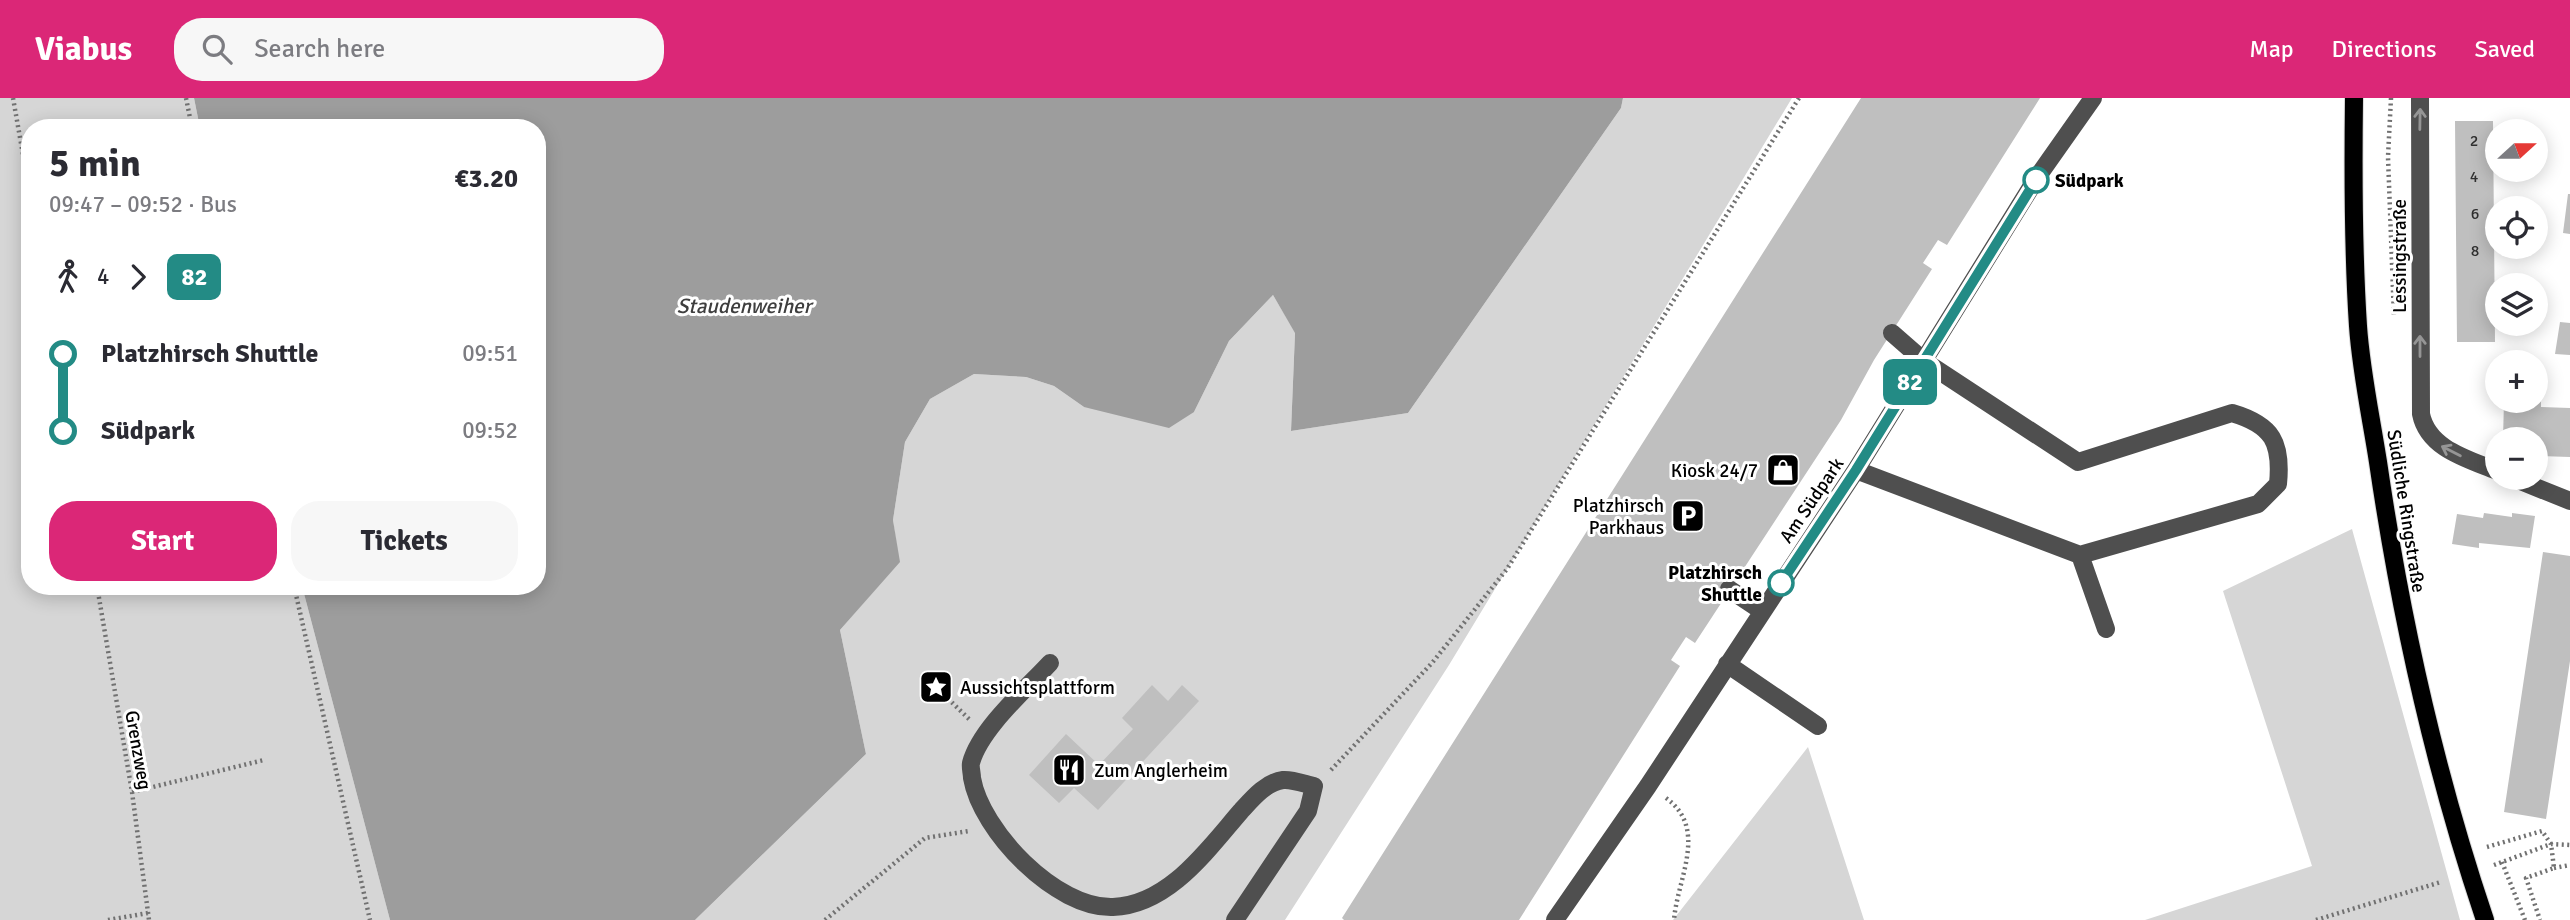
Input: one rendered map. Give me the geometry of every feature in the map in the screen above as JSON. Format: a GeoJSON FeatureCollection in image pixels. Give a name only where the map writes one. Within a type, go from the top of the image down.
{"type":"FeatureCollection","features":[{"type":"Feature","properties":{"kind":"main road","name":"Südliche Ringstraße"},"geometry":{"type":"LineString","coordinates":[[2354,98],[2353,193],[2358,328],[2394,576],[2422,707],[2455,834],[2485,920]]}},
{"type":"Feature","properties":{"kind":"street","name":"Am Südpark"},"geometry":{"type":"LineString","coordinates":[[1555,920],[1648,786],[1856,470],[2038,176],[2093,98]]}},
{"type":"Feature","properties":{"kind":"street","name":"Lessingstraße"},"geometry":{"type":"LineString","coordinates":[[2420,98],[2421,414],[2424,427],[2443,448],[2485,466]]}},
{"type":"Feature","properties":{"kind":"street"},"geometry":{"type":"LineString","coordinates":[[1856,470],[2080,555],[2258,504],[2278,484],[2281,457],[2270,434],[2253,419],[2232,413],[2078,462],[1924,361],[1892,333]]}},
{"type":"Feature","properties":{"kind":"street"},"geometry":{"type":"LineString","coordinates":[[2543,490],[2570,501]]}},
{"type":"Feature","properties":{"kind":"street"},"geometry":{"type":"LineString","coordinates":[[2080,555],[2106,629]]}},
{"type":"Feature","properties":{"kind":"street"},"geometry":{"type":"LineString","coordinates":[[1729,589],[1762,611]]}},
{"type":"Feature","properties":{"kind":"street"},"geometry":{"type":"LineString","coordinates":[[1049,663],[985,735],[970,764],[975,793],[990,821],[1024,862],[1050,883],[1080,900],[1110,907],[1131,905],[1175,881],[1195,863],[1258,793],[1283,780],[1314,786],[1308,811],[1235,920]]}},
{"type":"Feature","properties":{"kind":"street"},"geometry":{"type":"LineString","coordinates":[[1727,664],[1818,726]]}},
{"type":"Feature","properties":{"kind":"path"},"geometry":{"type":"LineString","coordinates":[[13,98],[21,143]]}},
{"type":"Feature","properties":{"kind":"path"},"geometry":{"type":"LineString","coordinates":[[186,98],[190,119]]}},
{"type":"Feature","properties":{"kind":"path"},"geometry":{"type":"LineString","coordinates":[[1314,786],[1432,663],[1507,569],[1799,98]]}},
{"type":"Feature","properties":{"kind":"path"},"geometry":{"type":"LineString","coordinates":[[2391,98],[2388,157],[2394,318]]}},
{"type":"Feature","properties":{"kind":"path","name":"Grenzweg"},"geometry":{"type":"LineString","coordinates":[[99,595],[132,792],[149,920]]}},
{"type":"Feature","properties":{"kind":"path"},"geometry":{"type":"LineString","coordinates":[[296,595],[370,920]]}},
{"type":"Feature","properties":{"kind":"path"},"geometry":{"type":"LineString","coordinates":[[936,688],[985,735]]}},
{"type":"Feature","properties":{"kind":"path"},"geometry":{"type":"LineString","coordinates":[[132,792],[264,760]]}},
{"type":"Feature","properties":{"kind":"path"},"geometry":{"type":"LineString","coordinates":[[1648,786],[1675,805],[1688,825],[1689,853],[1675,905],[1674,920]]}},
{"type":"Feature","properties":{"kind":"path"},"geometry":{"type":"LineString","coordinates":[[825,920],[925,838],[975,830],[990,821]]}},
{"type":"Feature","properties":{"kind":"path"},"geometry":{"type":"LineString","coordinates":[[2483,835],[2487,847],[2542,831],[2551,844],[2554,868]]}},
{"type":"Feature","properties":{"kind":"path"},"geometry":{"type":"LineString","coordinates":[[2494,865],[2551,844],[2570,845]]}},
{"type":"Feature","properties":{"kind":"path"},"geometry":{"type":"LineString","coordinates":[[2502,862],[2525,920]]}},
{"type":"Feature","properties":{"kind":"path"},"geometry":{"type":"LineString","coordinates":[[2540,920],[2526,878],[2570,865]]}},
{"type":"Feature","properties":{"kind":"path"},"geometry":{"type":"LineString","coordinates":[[2316,920],[2441,881]]}},
{"type":"Feature","properties":{"kind":"path"},"geometry":{"type":"LineString","coordinates":[[108,920],[148,914]]}},
{"type":"Feature","properties":{"kind":"shaded area"},"geometry":{"type":"Polygon","coordinates":[[[0,98],[194,98],[198,119],[21,119],[21,595],[304,595],[390,920],[0,920],[0,98]]]}},
{"type":"Feature","properties":{"kind":"shaded area"},"geometry":{"type":"Polygon","coordinates":[[[1623,98],[1792,98],[1449,665],[1285,920],[695,920],[866,754],[840,630],[899,562],[893,520],[905,442],[930,399],[974,374],[1026,377],[1054,386],[1084,407],[1194,412],[1229,341],[1273,295],[1295,332],[1291,431],[1408,413],[1621,108],[1623,98]]]}},
{"type":"Feature","properties":{"kind":"shaded area"},"geometry":{"type":"Polygon","coordinates":[[[2352,529],[2460,920],[2145,920],[2312,866],[2223,591],[2352,529]]]}},
{"type":"Feature","properties":{"kind":"shaded area"},"geometry":{"type":"Polygon","coordinates":[[[1808,747],[1864,920],[1673,920],[1808,747]]]}},
{"type":"Feature","properties":{"kind":"water","name":"Staudenweiher"},"geometry":{"type":"Polygon","coordinates":[[[194,98],[1623,98],[1621,108],[1408,413],[1291,431],[1295,333],[1273,295],[1229,341],[1194,412],[1169,428],[1084,407],[1054,386],[1026,377],[974,374],[930,399],[905,442],[893,520],[900,562],[840,630],[866,754],[695,920],[390,920],[304,595],[546,595],[546,119],[198,119],[194,98]]]}},
{"type":"Feature","properties":{"kind":"building","name":"Platzhirsch Parkhaus"},"geometry":{"type":"Polygon","coordinates":[[[1861,98],[2040,98],[1947,245],[1938,240],[1923,263],[1932,269],[1874,360],[1841,420],[1695,643],[1686,637],[1671,660],[1680,666],[1519,920],[1344,920],[1342,918],[1861,98]]]}},
{"type":"Feature","properties":{"kind":"building"},"geometry":{"type":"Polygon","coordinates":[[[2455,121],[2485,121],[2485,182],[2494,182],[2494,196],[2485,196],[2485,259],[2494,259],[2494,273],[2485,273],[2485,336],[2495,336],[2495,342],[2457,342],[2455,121]]]}},
{"type":"Feature","properties":{"kind":"building"},"geometry":{"type":"Polygon","coordinates":[[[2570,194],[2570,234],[2563,233],[2570,194]]]}},
{"type":"Feature","properties":{"kind":"building"},"geometry":{"type":"Polygon","coordinates":[[[2560,322],[2570,323],[2570,355],[2555,354],[2560,322]]]}},
{"type":"Feature","properties":{"kind":"building"},"geometry":{"type":"Polygon","coordinates":[[[2548,407],[2570,408],[2570,457],[2548,456],[2548,427],[2503,427],[2504,413],[2548,413],[2548,407]]]}},
{"type":"Feature","properties":{"kind":"building"},"geometry":{"type":"Polygon","coordinates":[[[2484,513],[2512,517],[2512,513],[2535,516],[2530,548],[2479,543],[2479,548],[2452,544],[2457,514],[2483,518],[2484,513]]]}},
{"type":"Feature","properties":{"kind":"building"},"geometry":{"type":"Polygon","coordinates":[[[2543,552],[2570,556],[2570,661],[2546,819],[2504,812],[2543,552]]]}},
{"type":"Feature","properties":{"kind":"building"},"geometry":{"type":"Polygon","coordinates":[[[1152,685],[1168,701],[1182,685],[1199,701],[1098,810],[1074,788],[1059,803],[1029,775],[1066,734],[1099,765],[1133,729],[1122,718],[1152,685]]]}},
{"type":"Feature","properties":{"kind":"bus line","name":"82"},"geometry":{"type":"LineString","coordinates":[[1781,583],[1856,470],[2036,180]]}},
{"type":"Feature","properties":{"kind":"place","name":"Südpark"},"geometry":{"type":"Point","coordinates":[2036,180]}},
{"type":"Feature","properties":{"kind":"place","name":"Kiosk 24/7"},"geometry":{"type":"Point","coordinates":[1783,470]}},
{"type":"Feature","properties":{"kind":"place","name":"Platzhirsch Parkhaus"},"geometry":{"type":"Point","coordinates":[1688,516]}},
{"type":"Feature","properties":{"kind":"place","name":"Platzhirsch Shuttle"},"geometry":{"type":"Point","coordinates":[1781,583]}},
{"type":"Feature","properties":{"kind":"place","name":"Aussichtsplattform"},"geometry":{"type":"Point","coordinates":[936,687]}},
{"type":"Feature","properties":{"kind":"place","name":"Zum Anglerheim"},"geometry":{"type":"Point","coordinates":[1069,770]}}]}
